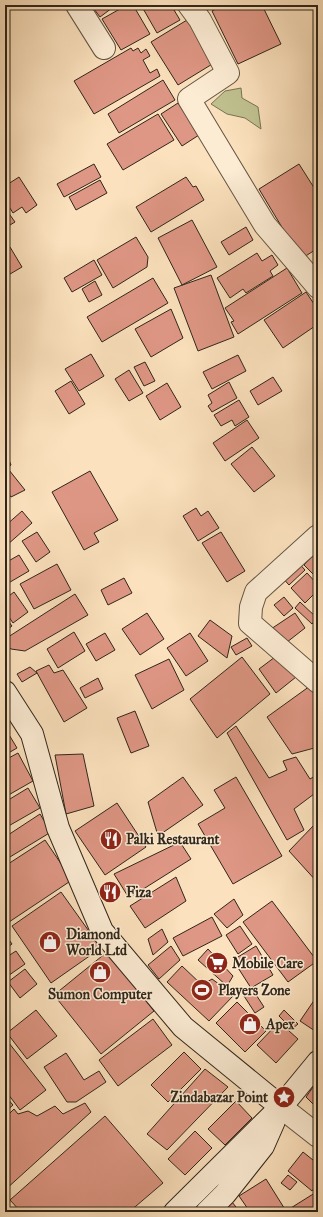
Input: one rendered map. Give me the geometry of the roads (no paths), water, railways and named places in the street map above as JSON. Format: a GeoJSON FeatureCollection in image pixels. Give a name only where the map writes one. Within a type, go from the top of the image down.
{"type":"FeatureCollection","features":[{"type":"Feature","properties":{"kind":"main road"},"geometry":{"type":"LineString","coordinates":[[77,5],[104,48]]}},
{"type":"Feature","properties":{"kind":"main road"},"geometry":{"type":"LineString","coordinates":[[189,5],[200,20],[228,73],[189,99],[266,225],[318,287]]}},
{"type":"Feature","properties":{"kind":"main road"},"geometry":{"type":"LineString","coordinates":[[318,536],[256,592],[251,607],[250,623],[318,682]]}},
{"type":"Feature","properties":{"kind":"main road"},"geometry":{"type":"LineString","coordinates":[[5,692],[32,734],[58,828],[102,931],[183,1027],[318,1136]]}},
{"type":"Feature","properties":{"kind":"main road"},"geometry":{"type":"LineString","coordinates":[[175,1212],[281,1107],[318,1062]]}},
{"type":"Feature","properties":{"kind":"main road"},"geometry":{"type":"LineString","coordinates":[[207,1212],[225,1194],[263,1146],[281,1107]]}},
{"type":"Feature","properties":{"kind":"place","name":"Palki Restaurant"},"geometry":{"type":"Point","coordinates":[111,839]}},
{"type":"Feature","properties":{"kind":"place","name":"Fiza"},"geometry":{"type":"Point","coordinates":[110,892]}},
{"type":"Feature","properties":{"kind":"place","name":"Diamond World Ltd"},"geometry":{"type":"Point","coordinates":[50,942]}},
{"type":"Feature","properties":{"kind":"place","name":"Mobile Care"},"geometry":{"type":"Point","coordinates":[217,963]}},
{"type":"Feature","properties":{"kind":"place","name":"Sumon Computer"},"geometry":{"type":"Point","coordinates":[100,972]}},
{"type":"Feature","properties":{"kind":"place","name":"Players Zone"},"geometry":{"type":"Point","coordinates":[202,990]}},
{"type":"Feature","properties":{"kind":"place","name":"Apex"},"geometry":{"type":"Point","coordinates":[250,1024]}},
{"type":"Feature","properties":{"kind":"place","name":"Zindabazar Point"},"geometry":{"type":"Point","coordinates":[284,1097]}}]}
